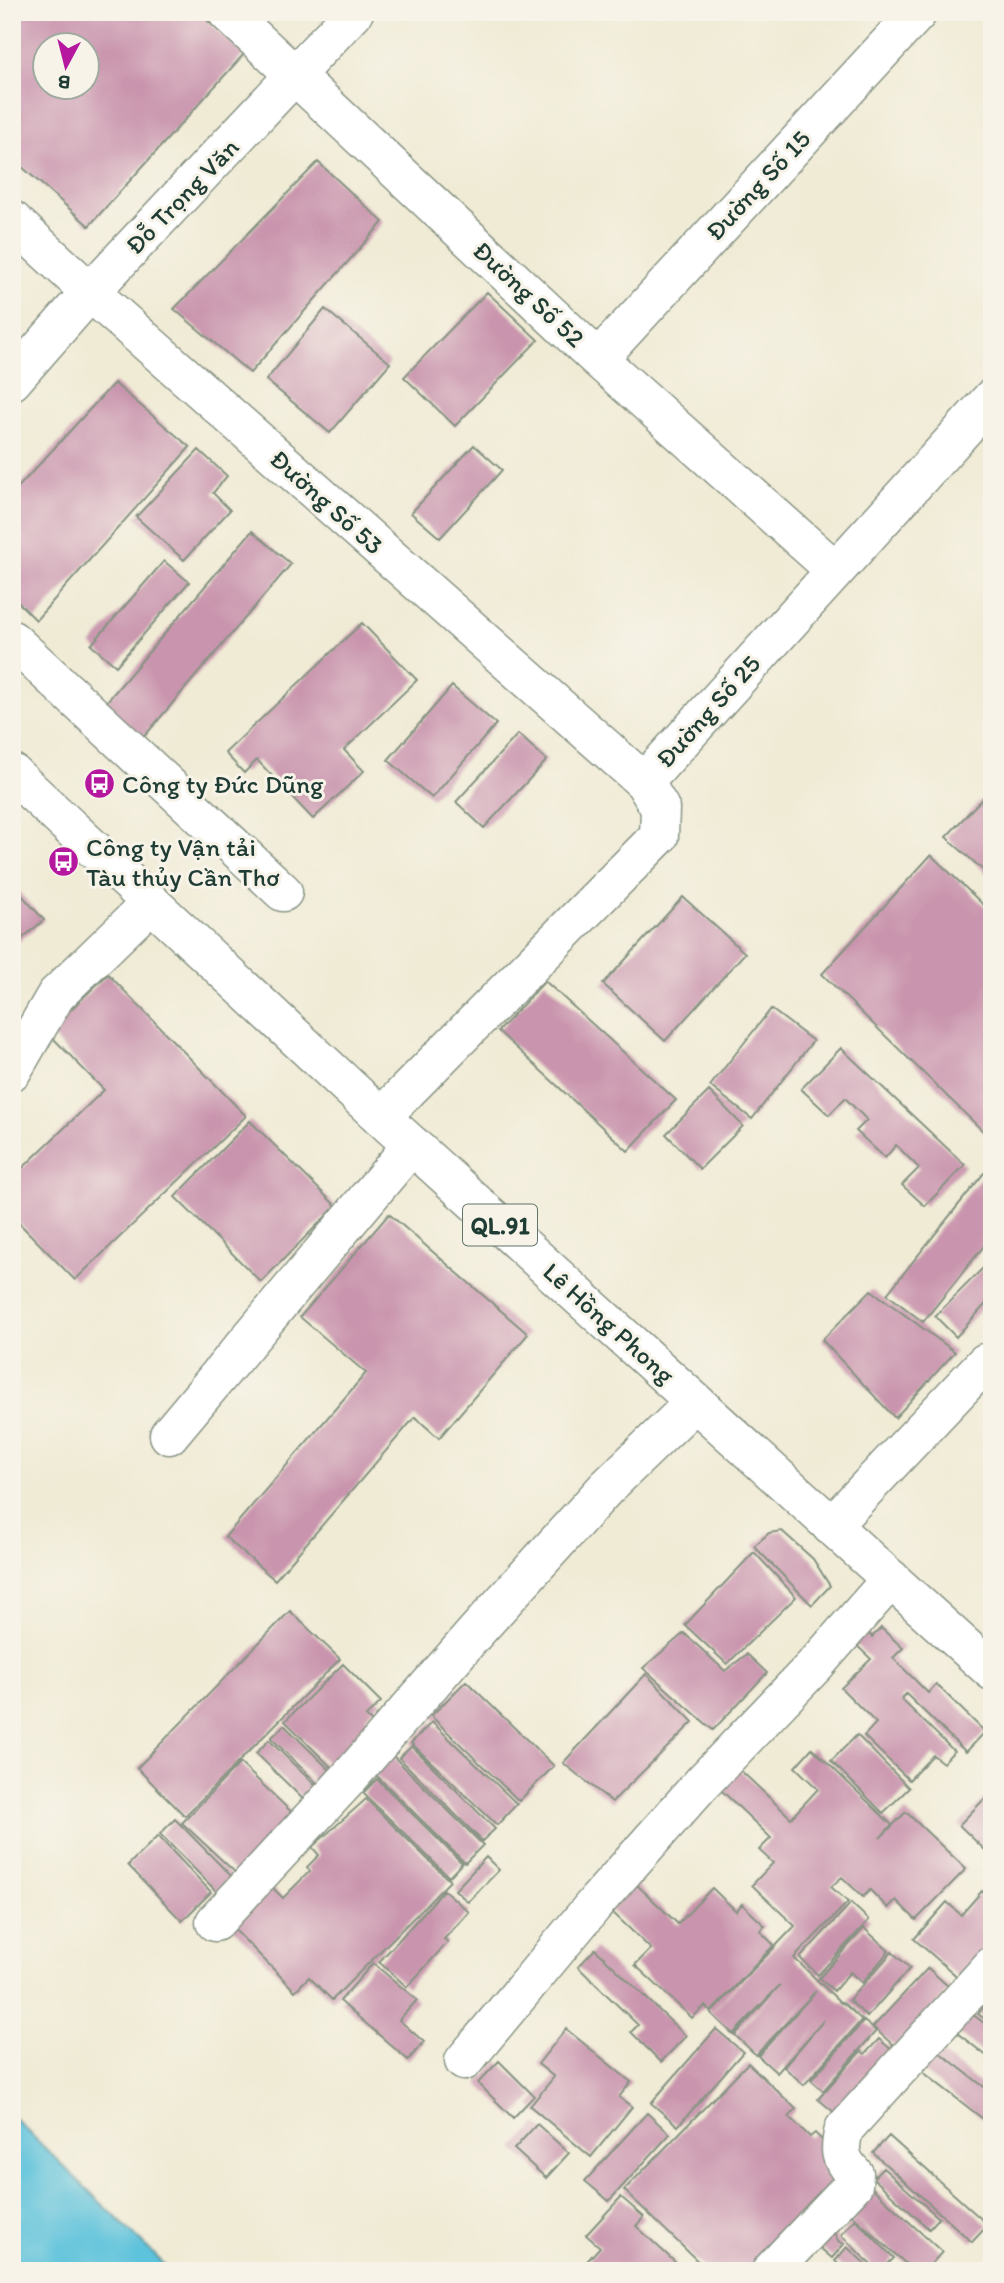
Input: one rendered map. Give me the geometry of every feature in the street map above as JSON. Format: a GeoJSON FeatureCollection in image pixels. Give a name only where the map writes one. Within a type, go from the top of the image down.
{"type":"FeatureCollection","features":[{"type":"Feature","properties":{"kind":"main road","name":"Đường Số 52"},"geometry":{"type":"LineString","coordinates":[[227,12],[598,359],[835,570]]}},
{"type":"Feature","properties":{"kind":"main road","name":"Đỗ Trọng Văn"},"geometry":{"type":"LineString","coordinates":[[12,381],[90,292],[354,12]]}},
{"type":"Feature","properties":{"kind":"main road","name":"Đường Số 15"},"geometry":{"type":"LineString","coordinates":[[598,359],[918,12]]}},
{"type":"Feature","properties":{"kind":"main road","name":"Đường Số 53"},"geometry":{"type":"LineString","coordinates":[[12,220],[644,782]]}},
{"type":"Feature","properties":{"kind":"main road","name":"Đường Số 25"},"geometry":{"type":"LineString","coordinates":[[381,1117],[659,836],[660,808],[644,782],[992,398]]}},
{"type":"Feature","properties":{"kind":"main road"},"geometry":{"type":"LineString","coordinates":[[12,640],[283,892]]}},
{"type":"Feature","properties":{"kind":"main road","name":"Lê Hồng Phong"},"geometry":{"type":"LineString","coordinates":[[12,773],[381,1117],[992,1671]]}},
{"type":"Feature","properties":{"kind":"main road"},"geometry":{"type":"LineString","coordinates":[[12,1070],[56,995],[151,903]]}},
{"type":"Feature","properties":{"kind":"main road"},"geometry":{"type":"LineString","coordinates":[[169,1435],[412,1145]]}},
{"type":"Feature","properties":{"kind":"main road"},"geometry":{"type":"LineString","coordinates":[[831,1526],[989,1361]]}},
{"type":"Feature","properties":{"kind":"main road"},"geometry":{"type":"LineString","coordinates":[[215,1922],[347,1780],[606,1488],[695,1402]]}},
{"type":"Feature","properties":{"kind":"main road"},"geometry":{"type":"LineString","coordinates":[[464,2061],[598,1900],[891,1579]]}},
{"type":"Feature","properties":{"kind":"main road"},"geometry":{"type":"LineString","coordinates":[[772,2271],[853,2185],[854,2174],[842,2158],[844,2129],[992,1966]]}},
{"type":"Feature","properties":{"kind":"water"},"geometry":{"type":"Polygon","coordinates":[[[12,2116],[171,2271],[12,2271],[12,2116]]]}},
{"type":"Feature","properties":{"kind":"building"},"geometry":{"type":"Polygon","coordinates":[[[12,12],[198,12],[244,54],[89,226],[12,158],[12,12]]]}},
{"type":"Feature","properties":{"kind":"building"},"geometry":{"type":"Polygon","coordinates":[[[318,162],[383,222],[250,373],[174,309],[318,162]]]}},
{"type":"Feature","properties":{"kind":"building"},"geometry":{"type":"Polygon","coordinates":[[[487,292],[538,340],[455,426],[404,377],[487,292]]]}},
{"type":"Feature","properties":{"kind":"building"},"geometry":{"type":"Polygon","coordinates":[[[325,309],[390,363],[330,433],[266,380],[325,309]]]}},
{"type":"Feature","properties":{"kind":"building"},"geometry":{"type":"Polygon","coordinates":[[[114,383],[190,447],[36,620],[12,596],[12,494],[114,383]]]}},
{"type":"Feature","properties":{"kind":"building"},"geometry":{"type":"Polygon","coordinates":[[[474,445],[502,470],[440,538],[411,513],[474,445]]]}},
{"type":"Feature","properties":{"kind":"building"},"geometry":{"type":"Polygon","coordinates":[[[199,450],[227,476],[213,493],[230,510],[184,560],[136,517],[199,450]]]}},
{"type":"Feature","properties":{"kind":"building"},"geometry":{"type":"Polygon","coordinates":[[[252,531],[291,564],[142,739],[103,706],[252,531]]]}},
{"type":"Feature","properties":{"kind":"building"},"geometry":{"type":"Polygon","coordinates":[[[164,561],[189,582],[116,666],[91,645],[164,561]]]}},
{"type":"Feature","properties":{"kind":"building"},"geometry":{"type":"Polygon","coordinates":[[[362,623],[417,680],[344,750],[364,771],[313,819],[257,760],[244,773],[225,753],[362,623]]]}},
{"type":"Feature","properties":{"kind":"building"},"geometry":{"type":"Polygon","coordinates":[[[452,686],[496,724],[432,798],[388,760],[452,686]]]}},
{"type":"Feature","properties":{"kind":"building"},"geometry":{"type":"Polygon","coordinates":[[[518,734],[547,760],[484,828],[456,802],[518,734]]]}},
{"type":"Feature","properties":{"kind":"building"},"geometry":{"type":"Polygon","coordinates":[[[992,788],[992,878],[946,837],[992,788]]]}},
{"type":"Feature","properties":{"kind":"building"},"geometry":{"type":"Polygon","coordinates":[[[931,855],[992,913],[992,1140],[822,974],[931,855]]]}},
{"type":"Feature","properties":{"kind":"building"},"geometry":{"type":"Polygon","coordinates":[[[12,884],[44,920],[12,947],[12,884]]]}},
{"type":"Feature","properties":{"kind":"building"},"geometry":{"type":"Polygon","coordinates":[[[683,897],[745,953],[665,1041],[603,984],[683,897]]]}},
{"type":"Feature","properties":{"kind":"building"},"geometry":{"type":"Polygon","coordinates":[[[108,974],[246,1116],[75,1280],[12,1216],[12,1178],[104,1090],[47,1032],[108,974]]]}},
{"type":"Feature","properties":{"kind":"building"},"geometry":{"type":"Polygon","coordinates":[[[545,981],[676,1100],[628,1151],[498,1031],[545,981]]]}},
{"type":"Feature","properties":{"kind":"building"},"geometry":{"type":"Polygon","coordinates":[[[771,1009],[813,1041],[752,1119],[710,1086],[771,1009]]]}},
{"type":"Feature","properties":{"kind":"building"},"geometry":{"type":"Polygon","coordinates":[[[841,1048],[965,1165],[925,1206],[902,1185],[919,1168],[896,1145],[885,1158],[856,1131],[867,1120],[845,1098],[829,1115],[801,1089],[841,1048]]]}},
{"type":"Feature","properties":{"kind":"building"},"geometry":{"type":"Polygon","coordinates":[[[709,1091],[743,1126],[700,1169],[666,1134],[709,1091]]]}},
{"type":"Feature","properties":{"kind":"building"},"geometry":{"type":"Polygon","coordinates":[[[250,1121],[336,1206],[261,1282],[175,1197],[250,1121]]]}},
{"type":"Feature","properties":{"kind":"building"},"geometry":{"type":"Polygon","coordinates":[[[984,1173],[992,1179],[992,1236],[923,1322],[887,1294],[984,1173]]]}},
{"type":"Feature","properties":{"kind":"building"},"geometry":{"type":"Polygon","coordinates":[[[389,1214],[528,1334],[439,1438],[415,1417],[275,1580],[225,1537],[366,1373],[300,1317],[389,1214]]]}},
{"type":"Feature","properties":{"kind":"building"},"geometry":{"type":"Polygon","coordinates":[[[992,1259],[992,1297],[956,1337],[935,1316],[992,1259]]]}},
{"type":"Feature","properties":{"kind":"building"},"geometry":{"type":"Polygon","coordinates":[[[871,1290],[955,1352],[895,1418],[822,1340],[871,1290]]]}},
{"type":"Feature","properties":{"kind":"building"},"geometry":{"type":"Polygon","coordinates":[[[782,1531],[813,1559],[830,1586],[812,1605],[754,1546],[769,1533],[782,1531]]]}},
{"type":"Feature","properties":{"kind":"building"},"geometry":{"type":"Polygon","coordinates":[[[754,1552],[796,1597],[727,1664],[685,1625],[754,1552]]]}},
{"type":"Feature","properties":{"kind":"building"},"geometry":{"type":"Polygon","coordinates":[[[290,1611],[340,1659],[185,1816],[137,1768],[290,1611]]]}},
{"type":"Feature","properties":{"kind":"building"},"geometry":{"type":"Polygon","coordinates":[[[862,1627],[872,1637],[881,1628],[903,1648],[893,1658],[928,1693],[936,1684],[985,1732],[966,1752],[906,1694],[901,1699],[954,1751],[943,1763],[933,1755],[909,1780],[864,1736],[876,1723],[841,1688],[871,1659],[850,1639],[862,1627]]]}},
{"type":"Feature","properties":{"kind":"building"},"geometry":{"type":"Polygon","coordinates":[[[684,1633],[725,1671],[747,1654],[767,1673],[713,1730],[643,1668],[684,1633]]]}},
{"type":"Feature","properties":{"kind":"building"},"geometry":{"type":"Polygon","coordinates":[[[343,1664],[381,1702],[366,1716],[373,1723],[361,1735],[374,1748],[343,1779],[285,1721],[343,1664]]]}},
{"type":"Feature","properties":{"kind":"building"},"geometry":{"type":"Polygon","coordinates":[[[646,1674],[693,1722],[612,1802],[563,1763],[646,1674]]]}},
{"type":"Feature","properties":{"kind":"building"},"geometry":{"type":"Polygon","coordinates":[[[466,1681],[554,1766],[519,1801],[431,1716],[466,1681]]]}},
{"type":"Feature","properties":{"kind":"building"},"geometry":{"type":"Polygon","coordinates":[[[432,1722],[517,1804],[497,1825],[411,1743],[432,1722]]]}},
{"type":"Feature","properties":{"kind":"building"},"geometry":{"type":"Polygon","coordinates":[[[284,1725],[339,1779],[326,1792],[271,1738],[284,1725]]]}},
{"type":"Feature","properties":{"kind":"building"},"geometry":{"type":"Polygon","coordinates":[[[857,1735],[909,1788],[883,1813],[831,1761],[857,1735]]]}},
{"type":"Feature","properties":{"kind":"building"},"geometry":{"type":"Polygon","coordinates":[[[269,1740],[323,1793],[310,1806],[256,1753],[269,1740]]]}},
{"type":"Feature","properties":{"kind":"building"},"geometry":{"type":"Polygon","coordinates":[[[412,1746],[495,1829],[482,1841],[399,1758],[412,1746]]]}},
{"type":"Feature","properties":{"kind":"building"},"geometry":{"type":"Polygon","coordinates":[[[812,1748],[892,1825],[880,1838],[906,1812],[966,1869],[916,1920],[896,1900],[888,1908],[870,1890],[863,1897],[842,1877],[831,1887],[848,1902],[794,1958],[862,2020],[804,2085],[784,2067],[824,2020],[777,2073],[758,2056],[816,1991],[756,2055],[735,2035],[780,1985],[733,2034],[711,2013],[795,1926],[752,1885],[773,1863],[759,1850],[771,1838],[720,1789],[739,1769],[791,1818],[818,1789],[795,1767],[812,1748]]]}},
{"type":"Feature","properties":{"kind":"building"},"geometry":{"type":"Polygon","coordinates":[[[393,1756],[483,1845],[465,1863],[375,1774],[393,1756]]]}},
{"type":"Feature","properties":{"kind":"building"},"geometry":{"type":"Polygon","coordinates":[[[240,1763],[302,1822],[237,1874],[182,1823],[240,1763]]]}},
{"type":"Feature","properties":{"kind":"building"},"geometry":{"type":"Polygon","coordinates":[[[377,1779],[462,1863],[449,1877],[363,1793],[377,1779]]]}},
{"type":"Feature","properties":{"kind":"building"},"geometry":{"type":"Polygon","coordinates":[[[992,1791],[992,1857],[959,1825],[992,1791]]]}},
{"type":"Feature","properties":{"kind":"building"},"geometry":{"type":"Polygon","coordinates":[[[366,1799],[450,1881],[332,2000],[309,1977],[295,1991],[229,1924],[270,1885],[283,1898],[310,1871],[307,1867],[319,1855],[312,1847],[366,1799]]]}},
{"type":"Feature","properties":{"kind":"building"},"geometry":{"type":"Polygon","coordinates":[[[175,1819],[242,1887],[227,1902],[160,1834],[175,1819]]]}},
{"type":"Feature","properties":{"kind":"building"},"geometry":{"type":"Polygon","coordinates":[[[158,1836],[211,1892],[182,1921],[128,1865],[158,1836]]]}},
{"type":"Feature","properties":{"kind":"building"},"geometry":{"type":"Polygon","coordinates":[[[486,1857],[499,1870],[468,1902],[455,1890],[486,1857]]]}},
{"type":"Feature","properties":{"kind":"building"},"geometry":{"type":"Polygon","coordinates":[[[635,1883],[678,1924],[712,1888],[736,1911],[742,1904],[765,1926],[760,1931],[774,1945],[711,2012],[705,2006],[692,2018],[635,1965],[651,1949],[610,1910],[635,1883]]]}},
{"type":"Feature","properties":{"kind":"building"},"geometry":{"type":"Polygon","coordinates":[[[444,1890],[469,1912],[444,1939],[448,1942],[407,1987],[379,1962],[444,1890]]]}},
{"type":"Feature","properties":{"kind":"building"},"geometry":{"type":"Polygon","coordinates":[[[982,1891],[992,1899],[992,1959],[968,1986],[914,1939],[947,1902],[961,1915],[982,1891]]]}},
{"type":"Feature","properties":{"kind":"building"},"geometry":{"type":"Polygon","coordinates":[[[851,1903],[869,1920],[818,1975],[800,1958],[851,1903]]]}},
{"type":"Feature","properties":{"kind":"building"},"geometry":{"type":"Polygon","coordinates":[[[864,1928],[889,1951],[862,1983],[850,1972],[834,1991],[819,1978],[864,1928]]]}},
{"type":"Feature","properties":{"kind":"building"},"geometry":{"type":"Polygon","coordinates":[[[595,1949],[686,2036],[661,2062],[631,2032],[638,2025],[578,1967],[595,1949]]]}},
{"type":"Feature","properties":{"kind":"building"},"geometry":{"type":"Polygon","coordinates":[[[892,1952],[910,1968],[867,2017],[849,2000],[892,1952]]]}},
{"type":"Feature","properties":{"kind":"building"},"geometry":{"type":"Polygon","coordinates":[[[373,1963],[417,2000],[399,2020],[424,2042],[408,2060],[340,2001],[373,1963]]]}},
{"type":"Feature","properties":{"kind":"building"},"geometry":{"type":"Polygon","coordinates":[[[928,1968],[950,1988],[902,2053],[873,2027],[928,1968]]]}},
{"type":"Feature","properties":{"kind":"building"},"geometry":{"type":"Polygon","coordinates":[[[992,1997],[992,2024],[978,2014],[992,1997]]]}},
{"type":"Feature","properties":{"kind":"building"},"geometry":{"type":"Polygon","coordinates":[[[972,2014],[992,2029],[992,2060],[957,2033],[972,2014]]]}},
{"type":"Feature","properties":{"kind":"building"},"geometry":{"type":"Polygon","coordinates":[[[864,2021],[876,2031],[823,2091],[811,2080],[864,2021]]]}},
{"type":"Feature","properties":{"kind":"building"},"geometry":{"type":"Polygon","coordinates":[[[566,2029],[631,2082],[619,2097],[632,2107],[591,2157],[530,2106],[554,2077],[538,2064],[566,2029]]]}},
{"type":"Feature","properties":{"kind":"building"},"geometry":{"type":"Polygon","coordinates":[[[716,2029],[743,2052],[678,2126],[651,2103],[716,2029]]]}},
{"type":"Feature","properties":{"kind":"building"},"geometry":{"type":"Polygon","coordinates":[[[879,2039],[894,2052],[841,2118],[818,2099],[861,2051],[865,2054],[879,2039]]]}},
{"type":"Feature","properties":{"kind":"building"},"geometry":{"type":"Polygon","coordinates":[[[939,2052],[992,2093],[992,2126],[923,2072],[939,2052]]]}},
{"type":"Feature","properties":{"kind":"building"},"geometry":{"type":"Polygon","coordinates":[[[499,2061],[534,2096],[513,2118],[478,2083],[499,2061]]]}},
{"type":"Feature","properties":{"kind":"building"},"geometry":{"type":"Polygon","coordinates":[[[748,2063],[796,2109],[789,2117],[810,2137],[815,2133],[832,2150],[854,2182],[768,2271],[708,2271],[624,2190],[748,2063]]]}},
{"type":"Feature","properties":{"kind":"building"},"geometry":{"type":"Polygon","coordinates":[[[647,2113],[670,2134],[609,2201],[585,2181],[647,2113]]]}},
{"type":"Feature","properties":{"kind":"building"},"geometry":{"type":"Polygon","coordinates":[[[537,2124],[569,2153],[546,2178],[514,2149],[537,2124]]]}},
{"type":"Feature","properties":{"kind":"building"},"geometry":{"type":"Polygon","coordinates":[[[889,2136],[988,2225],[972,2242],[873,2153],[889,2136]]]}},
{"type":"Feature","properties":{"kind":"building"},"geometry":{"type":"Polygon","coordinates":[[[883,2168],[939,2218],[929,2229],[873,2178],[883,2168]]]}},
{"type":"Feature","properties":{"kind":"building"},"geometry":{"type":"Polygon","coordinates":[[[869,2185],[942,2252],[925,2271],[914,2271],[846,2210],[869,2185]]]}},
{"type":"Feature","properties":{"kind":"building"},"geometry":{"type":"Polygon","coordinates":[[[621,2197],[644,2217],[636,2226],[676,2263],[669,2271],[578,2271],[600,2247],[586,2235],[621,2197]]]}},
{"type":"Feature","properties":{"kind":"building"},"geometry":{"type":"Polygon","coordinates":[[[855,2219],[894,2258],[881,2271],[877,2271],[841,2235],[855,2219]]]}},
{"type":"Feature","properties":{"kind":"building"},"geometry":{"type":"Polygon","coordinates":[[[834,2232],[838,2241],[844,2244],[832,2258],[812,2241],[834,2232]]]}},
{"type":"Feature","properties":{"kind":"building"},"geometry":{"type":"Polygon","coordinates":[[[847,2247],[873,2271],[846,2271],[835,2261],[847,2247]]]}},
{"type":"Feature","properties":{"kind":"place","name":"Công ty Đức Dũng"},"geometry":{"type":"Point","coordinates":[99,784]}},
{"type":"Feature","properties":{"kind":"place","name":"Công ty Vận tải Tàu thủy Cần Thơ"},"geometry":{"type":"Point","coordinates":[63,862]}}]}
